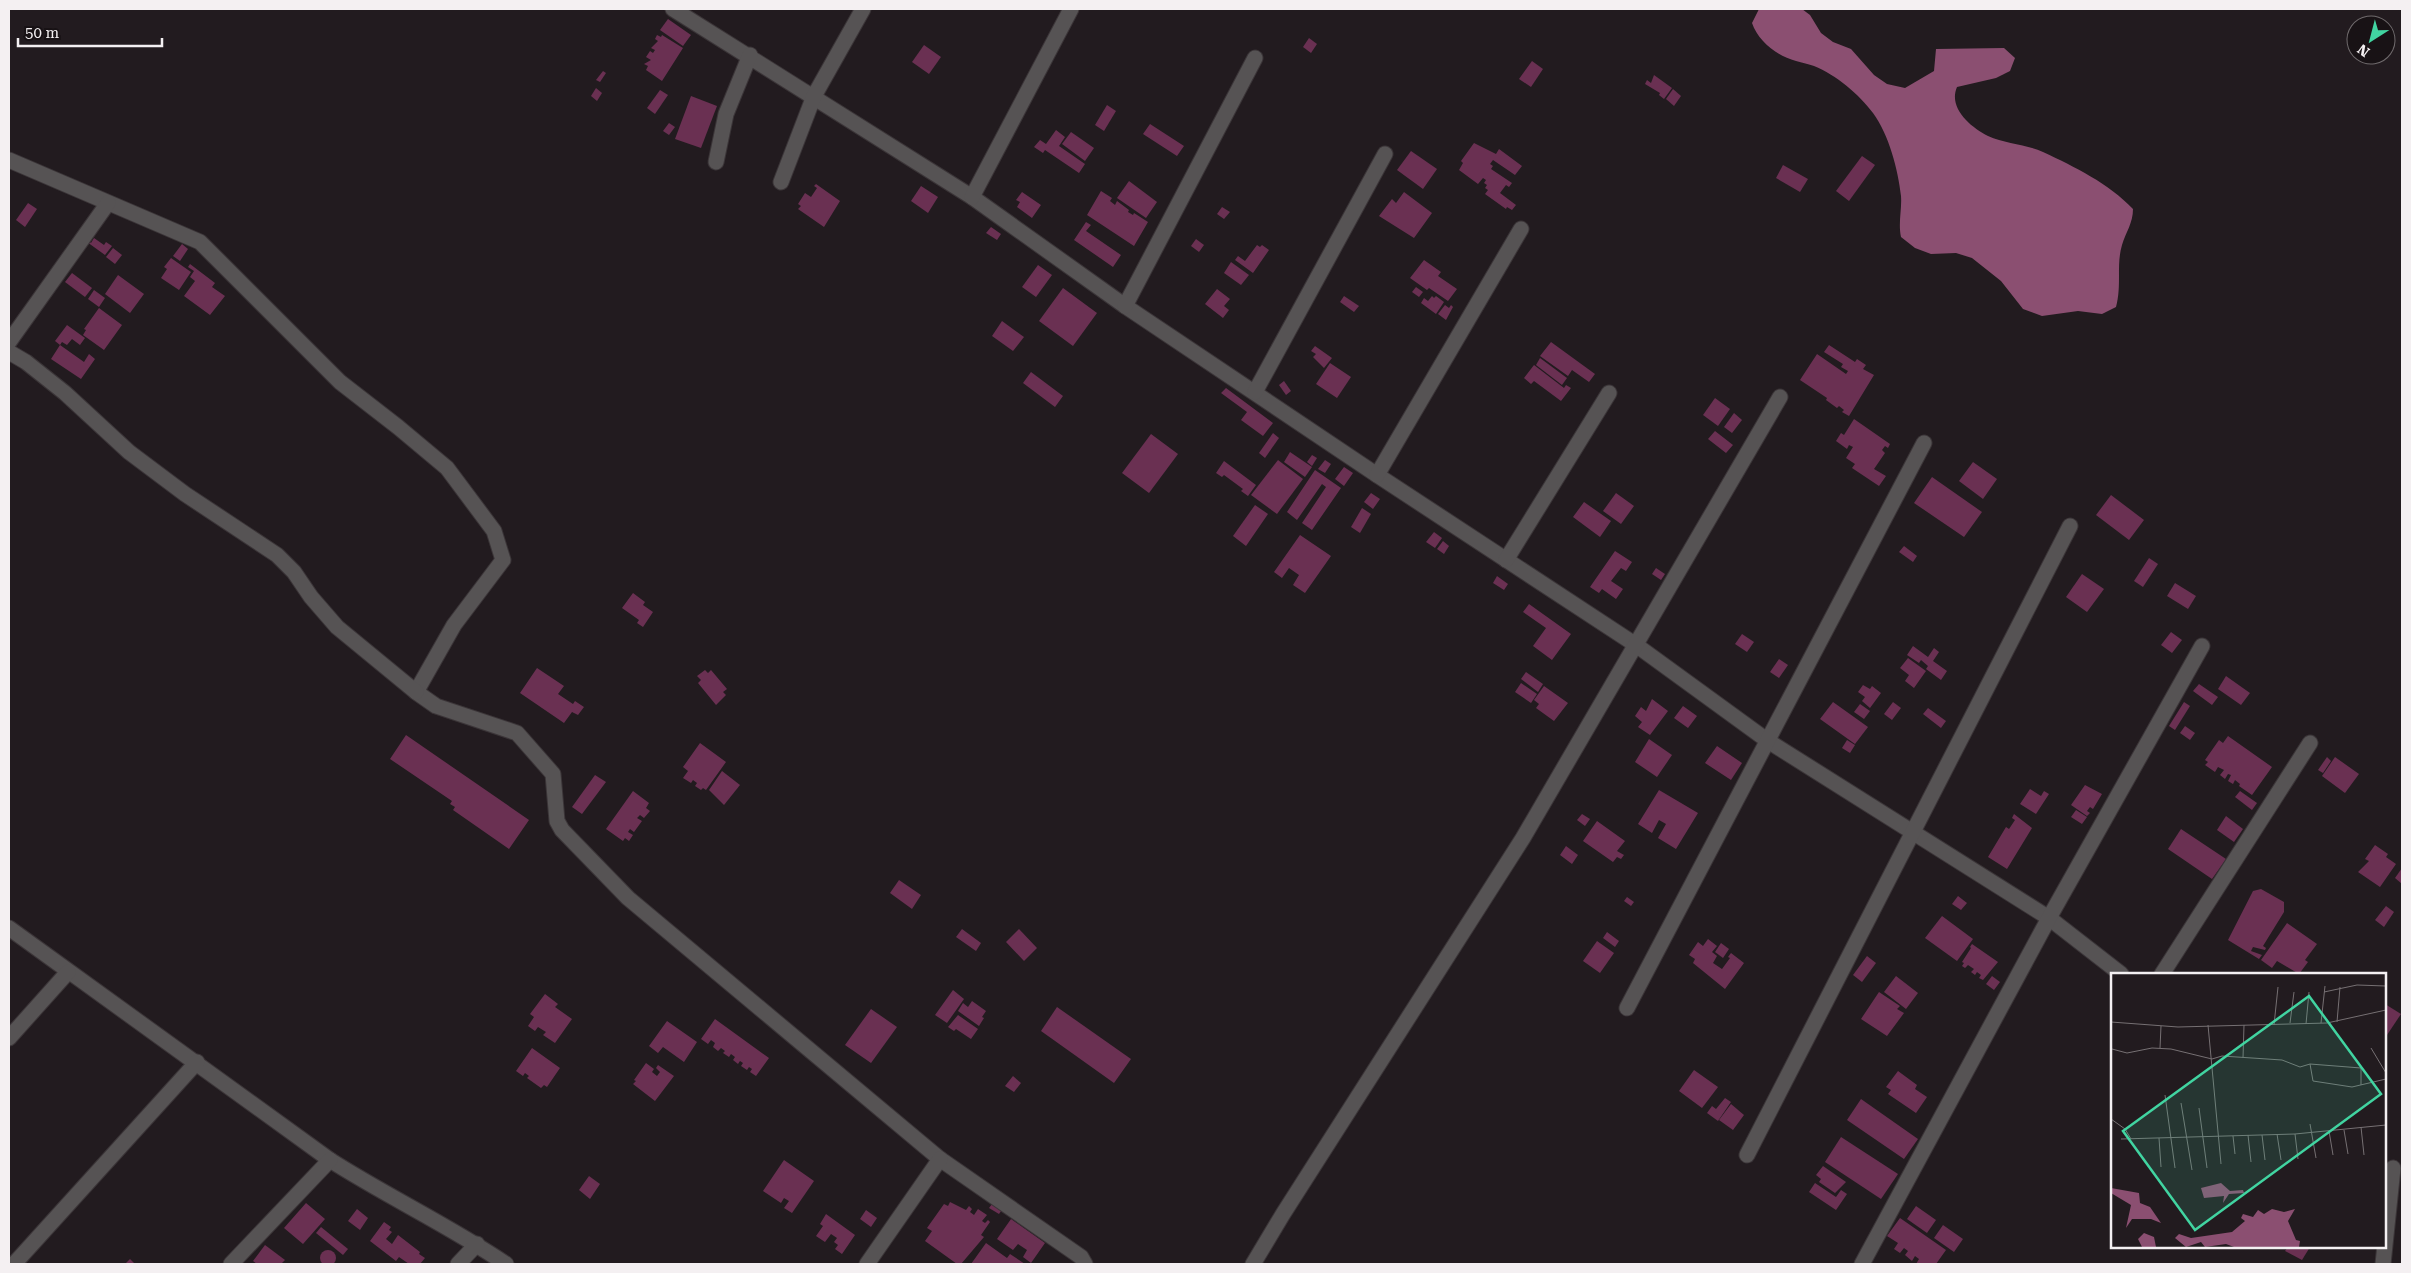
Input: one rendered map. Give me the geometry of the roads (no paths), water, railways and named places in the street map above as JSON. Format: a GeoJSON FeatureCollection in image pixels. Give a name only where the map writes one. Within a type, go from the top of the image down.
{"type":"FeatureCollection","features":[{"type":"Feature","properties":{"kind":"street"},"geometry":{"type":"LineString","coordinates":[[673,9],[750,55],[972,196],[1125,306],[1377,475],[1636,645],[1768,741],[2049,918],[2120,973]]}},
{"type":"Feature","properties":{"kind":"street"},"geometry":{"type":"LineString","coordinates":[[782,182],[814,96],[862,9]]}},
{"type":"Feature","properties":{"kind":"street"},"geometry":{"type":"LineString","coordinates":[[972,196],[1071,9]]}},
{"type":"Feature","properties":{"kind":"street"},"geometry":{"type":"LineString","coordinates":[[716,162],[726,114],[750,55]]}},
{"type":"Feature","properties":{"kind":"street"},"geometry":{"type":"LineString","coordinates":[[1125,306],[1255,58]]}},
{"type":"Feature","properties":{"kind":"street"},"geometry":{"type":"LineString","coordinates":[[1254,392],[1385,154]]}},
{"type":"Feature","properties":{"kind":"street"},"geometry":{"type":"LineString","coordinates":[[9,160],[200,242],[340,382],[447,468],[494,531],[503,560],[454,625],[416,692]]}},
{"type":"Feature","properties":{"kind":"street"},"geometry":{"type":"LineString","coordinates":[[9,342],[108,202]]}},
{"type":"Feature","properties":{"kind":"street"},"geometry":{"type":"LineString","coordinates":[[1377,475],[1521,229]]}},
{"type":"Feature","properties":{"kind":"street"},"geometry":{"type":"LineString","coordinates":[[9,352],[26,362],[65,393],[129,452],[185,494],[277,555],[294,572],[311,597],[337,627],[416,692],[436,706],[517,733],[553,774],[556,821],[562,830],[628,898],[940,1159],[1081,1257],[1085,1264]]}},
{"type":"Feature","properties":{"kind":"street"},"geometry":{"type":"LineString","coordinates":[[1506,560],[1609,393]]}},
{"type":"Feature","properties":{"kind":"street"},"geometry":{"type":"LineString","coordinates":[[1253,1264],[1523,838],[1780,397]]}},
{"type":"Feature","properties":{"kind":"street"},"geometry":{"type":"LineString","coordinates":[[1627,1008],[1924,443]]}},
{"type":"Feature","properties":{"kind":"street"},"geometry":{"type":"LineString","coordinates":[[1747,1155],[1911,832],[2070,526]]}},
{"type":"Feature","properties":{"kind":"street"},"geometry":{"type":"LineString","coordinates":[[1862,1264],[2049,918],[2202,646]]}},
{"type":"Feature","properties":{"kind":"street"},"geometry":{"type":"LineString","coordinates":[[2163,973],[2310,743]]}},
{"type":"Feature","properties":{"kind":"street"},"geometry":{"type":"LineString","coordinates":[[9,928],[68,972],[197,1062],[330,1160],[379,1190],[477,1244],[506,1264]]}},
{"type":"Feature","properties":{"kind":"street"},"geometry":{"type":"LineString","coordinates":[[9,1038],[68,972]]}},
{"type":"Feature","properties":{"kind":"street"},"geometry":{"type":"LineString","coordinates":[[14,1264],[197,1062]]}},
{"type":"Feature","properties":{"kind":"street"},"geometry":{"type":"LineString","coordinates":[[867,1264],[940,1159]]}},
{"type":"Feature","properties":{"kind":"street"},"geometry":{"type":"LineString","coordinates":[[231,1264],[330,1160]]}},
{"type":"Feature","properties":{"kind":"street"},"geometry":{"type":"LineString","coordinates":[[2386,1238],[2394,1168]]}},
{"type":"Feature","properties":{"kind":"street"},"geometry":{"type":"LineString","coordinates":[[458,1264],[477,1244]]}},
{"type":"Feature","properties":{"kind":"street"},"geometry":{"type":"LineString","coordinates":[[2383,1264],[2385,1248]]}}]}
